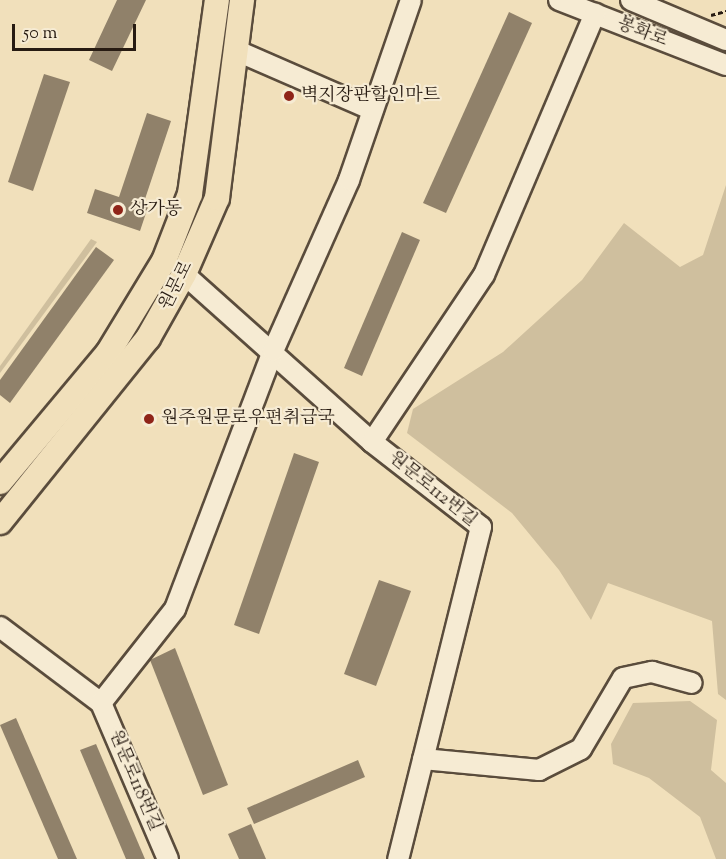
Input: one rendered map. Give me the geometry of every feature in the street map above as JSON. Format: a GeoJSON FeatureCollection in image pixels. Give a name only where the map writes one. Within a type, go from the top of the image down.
{"type":"FeatureCollection","features":[{"type":"Feature","properties":{"kind":"main road","name":"원문로"},"geometry":{"type":"LineString","coordinates":[[0,482],[108,353],[164,261],[190,194],[217,0]]}},
{"type":"Feature","properties":{"kind":"main road","name":"원문로"},"geometry":{"type":"LineString","coordinates":[[0,522],[148,338],[184,273],[217,198],[242,0]]}},
{"type":"Feature","properties":{"kind":"main road"},"geometry":{"type":"LineString","coordinates":[[164,261],[184,273]]}},
{"type":"Feature","properties":{"kind":"street"},"geometry":{"type":"LineString","coordinates":[[0,627],[101,703],[175,609],[273,351],[349,180],[411,0]]}},
{"type":"Feature","properties":{"kind":"street","name":"봉화로"},"geometry":{"type":"LineString","coordinates":[[559,0],[726,66]]}},
{"type":"Feature","properties":{"kind":"street","name":"봉화로"},"geometry":{"type":"LineString","coordinates":[[631,0],[726,40]]}},
{"type":"Feature","properties":{"kind":"street"},"geometry":{"type":"LineString","coordinates":[[372,442],[484,275],[595,14]]}},
{"type":"Feature","properties":{"kind":"street"},"geometry":{"type":"LineString","coordinates":[[235,50],[373,110]]}},
{"type":"Feature","properties":{"kind":"street","name":"원문로112번길"},"geometry":{"type":"LineString","coordinates":[[184,273],[372,442],[481,527],[398,859]]}},
{"type":"Feature","properties":{"kind":"street"},"geometry":{"type":"LineString","coordinates":[[423,759],[539,770],[581,749],[623,678],[652,672],[692,683]]}},
{"type":"Feature","properties":{"kind":"street","name":"원문로118번길"},"geometry":{"type":"LineString","coordinates":[[101,703],[168,859]]}},
{"type":"Feature","properties":{"kind":"shaded area"},"geometry":{"type":"Polygon","coordinates":[[[726,185],[726,700],[718,694],[712,621],[608,583],[591,620],[559,570],[512,513],[407,433],[413,409],[503,352],[582,280],[624,223],[680,267],[703,255],[726,185]]]}},
{"type":"Feature","properties":{"kind":"shaded area"},"geometry":{"type":"Polygon","coordinates":[[[91,239],[97,242],[0,373],[0,366],[91,239]]]}},
{"type":"Feature","properties":{"kind":"shaded area"},"geometry":{"type":"Polygon","coordinates":[[[690,701],[717,720],[711,770],[726,783],[726,859],[716,859],[700,817],[649,778],[613,764],[611,744],[633,703],[690,701]]]}},
{"type":"Feature","properties":{"kind":"building"},"geometry":{"type":"Polygon","coordinates":[[[117,0],[146,0],[112,71],[89,60],[117,0]]]}},
{"type":"Feature","properties":{"kind":"building"},"geometry":{"type":"Polygon","coordinates":[[[509,12],[532,23],[446,213],[423,203],[509,12]]]}},
{"type":"Feature","properties":{"kind":"building"},"geometry":{"type":"Polygon","coordinates":[[[44,74],[70,82],[33,191],[8,182],[44,74]]]}},
{"type":"Feature","properties":{"kind":"building"},"geometry":{"type":"Polygon","coordinates":[[[147,113],[171,121],[143,205],[148,207],[140,231],[87,213],[95,189],[119,197],[147,113]]]}},
{"type":"Feature","properties":{"kind":"building"},"geometry":{"type":"Polygon","coordinates":[[[402,232],[420,240],[362,376],[344,368],[402,232]]]}},
{"type":"Feature","properties":{"kind":"building"},"geometry":{"type":"Polygon","coordinates":[[[96,247],[114,260],[10,403],[0,395],[0,380],[96,247]]]}},
{"type":"Feature","properties":{"kind":"building"},"geometry":{"type":"Polygon","coordinates":[[[294,453],[319,462],[259,634],[234,625],[294,453]]]}},
{"type":"Feature","properties":{"kind":"building"},"geometry":{"type":"Polygon","coordinates":[[[379,580],[411,591],[376,686],[344,674],[379,580]]]}},
{"type":"Feature","properties":{"kind":"building"},"geometry":{"type":"Polygon","coordinates":[[[175,648],[228,785],[203,795],[150,660],[175,648]]]}},
{"type":"Feature","properties":{"kind":"building"},"geometry":{"type":"Polygon","coordinates":[[[16,718],[77,859],[58,859],[0,725],[16,718]]]}},
{"type":"Feature","properties":{"kind":"building"},"geometry":{"type":"Polygon","coordinates":[[[96,744],[145,859],[126,859],[80,750],[96,744]]]}},
{"type":"Feature","properties":{"kind":"building"},"geometry":{"type":"Polygon","coordinates":[[[358,760],[365,777],[254,824],[247,808],[358,760]]]}},
{"type":"Feature","properties":{"kind":"building"},"geometry":{"type":"Polygon","coordinates":[[[251,824],[266,859],[239,859],[228,834],[251,824]]]}},
{"type":"Feature","properties":{"kind":"place","name":"벽지장판할인마트"},"geometry":{"type":"Point","coordinates":[289,96]}},
{"type":"Feature","properties":{"kind":"place","name":"상가동"},"geometry":{"type":"Point","coordinates":[118,210]}},
{"type":"Feature","properties":{"kind":"place","name":"원주원문로우편취급국"},"geometry":{"type":"Point","coordinates":[149,419]}}]}
